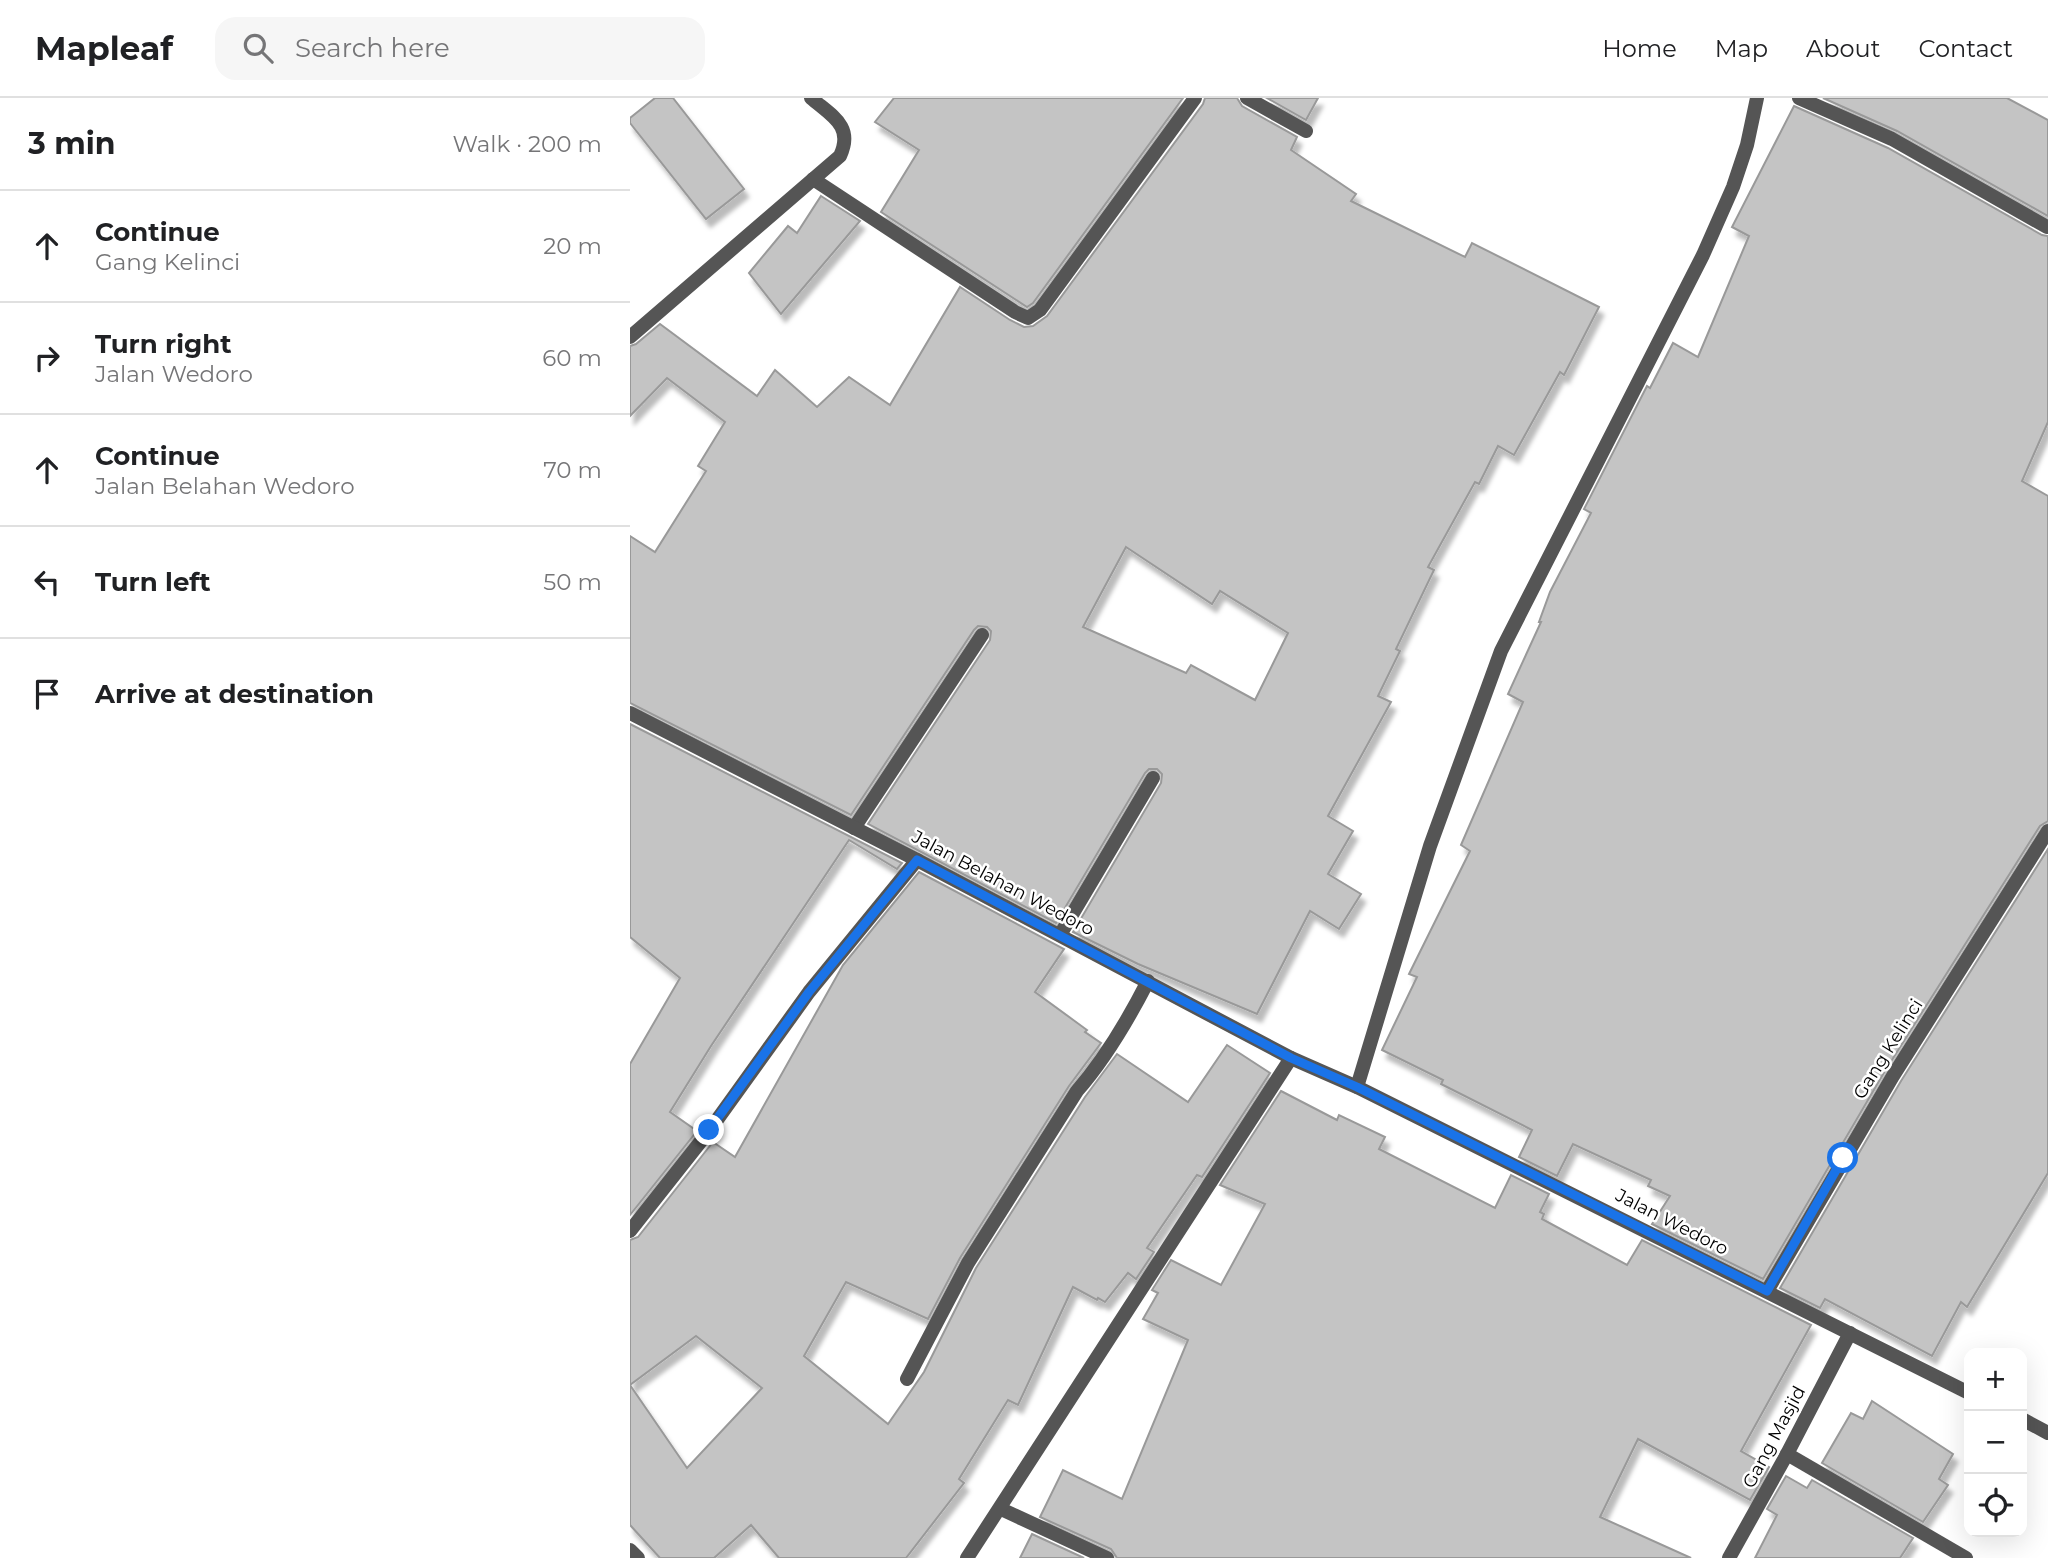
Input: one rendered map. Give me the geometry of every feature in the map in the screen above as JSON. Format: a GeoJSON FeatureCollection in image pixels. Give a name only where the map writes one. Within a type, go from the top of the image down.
{"type":"FeatureCollection","features":[{"type":"Feature","properties":{"kind":"street"},"geometry":{"type":"LineString","coordinates":[[630,337],[840,156],[846,140],[845,131],[811,98]]}},
{"type":"Feature","properties":{"kind":"street"},"geometry":{"type":"LineString","coordinates":[[813,179],[1028,318],[1040,310],[1195,98]]}},
{"type":"Feature","properties":{"kind":"street"},"geometry":{"type":"LineString","coordinates":[[1247,98],[1306,131]]}},
{"type":"Feature","properties":{"kind":"street"},"geometry":{"type":"LineString","coordinates":[[1357,1087],[1430,846],[1501,651],[1703,255],[1744,156],[1757,98]]}},
{"type":"Feature","properties":{"kind":"street"},"geometry":{"type":"LineString","coordinates":[[1799,98],[1892,139],[2048,227]]}},
{"type":"Feature","properties":{"kind":"street"},"geometry":{"type":"LineString","coordinates":[[854,828],[982,635]]}},
{"type":"Feature","properties":{"kind":"street","name":"Jalan Belahan Wedoro"},"geometry":{"type":"LineString","coordinates":[[630,713],[917,860],[1291,1058],[1357,1087]]}},
{"type":"Feature","properties":{"kind":"street"},"geometry":{"type":"LineString","coordinates":[[1060,935],[1153,778]]}},
{"type":"Feature","properties":{"kind":"street","name":"Gang Kelinci"},"geometry":{"type":"LineString","coordinates":[[1767,1291],[1886,1087],[2048,831]]}},
{"type":"Feature","properties":{"kind":"street"},"geometry":{"type":"LineString","coordinates":[[630,1231],[709,1130],[809,992],[917,860]]}},
{"type":"Feature","properties":{"kind":"street"},"geometry":{"type":"LineString","coordinates":[[907,1379],[968,1263],[1077,1091],[1094,1072],[1126,1024],[1148,981]]}},
{"type":"Feature","properties":{"kind":"street"},"geometry":{"type":"LineString","coordinates":[[967,1558],[1291,1058]]}},
{"type":"Feature","properties":{"kind":"street","name":"Jalan Wedoro"},"geometry":{"type":"LineString","coordinates":[[1357,1087],[1964,1390]]}},
{"type":"Feature","properties":{"kind":"street","name":"Gang Masjid"},"geometry":{"type":"LineString","coordinates":[[1729,1558],[1850,1333]]}},
{"type":"Feature","properties":{"kind":"street"},"geometry":{"type":"LineString","coordinates":[[2027,1422],[2048,1433]]}},
{"type":"Feature","properties":{"kind":"street"},"geometry":{"type":"LineString","coordinates":[[1787,1454],[1966,1558]]}},
{"type":"Feature","properties":{"kind":"street"},"geometry":{"type":"LineString","coordinates":[[1001,1509],[1107,1558]]}},
{"type":"Feature","properties":{"kind":"street"},"geometry":{"type":"LineString","coordinates":[[630,1550],[638,1558]]}},
{"type":"Feature","properties":{"kind":"building"},"geometry":{"type":"Polygon","coordinates":[[[655,98],[673,98],[744,189],[706,219],[630,123],[630,118],[655,98]]]}},
{"type":"Feature","properties":{"kind":"building"},"geometry":{"type":"Polygon","coordinates":[[[894,98],[1183,98],[1033,303],[1027,307],[881,212],[919,150],[875,122],[894,98]]]}},
{"type":"Feature","properties":{"kind":"building"},"geometry":{"type":"Polygon","coordinates":[[[1205,98],[1237,98],[1242,106],[1297,137],[1291,150],[1356,194],[1351,201],[1465,257],[1472,243],[1599,307],[1564,375],[1560,372],[1514,455],[1498,446],[1479,484],[1475,482],[1428,567],[1434,570],[1396,649],[1400,651],[1378,696],[1391,702],[1328,816],[1353,831],[1328,874],[1361,894],[1339,929],[1310,911],[1257,1014],[1138,964],[1073,932],[1161,783],[1162,774],[1157,769],[1149,769],[1145,773],[1056,923],[868,824],[990,640],[991,631],[987,627],[978,626],[974,630],[851,815],[630,703],[630,536],[655,552],[706,471],[698,466],[725,422],[667,378],[630,416],[630,346],[660,324],[757,396],[775,370],[817,407],[849,377],[890,405],[960,287],[1024,327],[1033,326],[1047,316],[1205,98]],[[1126,547],[1083,627],[1186,673],[1191,665],[1255,700],[1288,633],[1220,591],[1212,604],[1126,547]]]}},
{"type":"Feature","properties":{"kind":"building"},"geometry":{"type":"Polygon","coordinates":[[[1267,98],[1318,98],[1306,120],[1267,98]]]}},
{"type":"Feature","properties":{"kind":"building"},"geometry":{"type":"Polygon","coordinates":[[[1823,98],[2007,98],[2048,120],[2048,216],[1897,131],[1823,98]]]}},
{"type":"Feature","properties":{"kind":"building"},"geometry":{"type":"Polygon","coordinates":[[[1794,106],[1888,148],[2048,236],[2048,422],[2022,481],[2048,496],[2048,821],[2040,826],[1885,1071],[1763,1279],[1652,1224],[1670,1196],[1648,1186],[1651,1180],[1573,1144],[1557,1176],[1519,1157],[1532,1130],[1441,1084],[1443,1080],[1382,1050],[1417,977],[1409,974],[1470,851],[1461,845],[1523,702],[1508,694],[1541,622],[1550,592],[1591,513],[1584,509],[1647,386],[1650,388],[1673,343],[1698,357],[1749,236],[1732,227],[1794,106]]]}},
{"type":"Feature","properties":{"kind":"building"},"geometry":{"type":"Polygon","coordinates":[[[821,196],[860,221],[781,314],[749,273],[788,226],[797,233],[821,196]]]}},
{"type":"Feature","properties":{"kind":"building"},"geometry":{"type":"Polygon","coordinates":[[[630,724],[902,863],[897,869],[849,840],[670,1112],[697,1131],[630,1215],[630,1064],[680,978],[630,937],[630,724]]]}},
{"type":"Feature","properties":{"kind":"building"},"geometry":{"type":"Polygon","coordinates":[[[2048,849],[2048,1173],[1967,1307],[1961,1302],[1932,1356],[1825,1299],[1820,1308],[1780,1288],[1901,1081],[2048,849]]]}},
{"type":"Feature","properties":{"kind":"building"},"geometry":{"type":"Polygon","coordinates":[[[919,872],[1064,949],[1035,992],[1101,1043],[1069,1086],[960,1258],[928,1319],[846,1282],[804,1356],[888,1424],[924,1372],[976,1268],[1085,1097],[1117,1054],[1188,1102],[1227,1045],[1270,1073],[1202,1177],[1197,1175],[1147,1248],[1154,1252],[1136,1279],[1128,1273],[1105,1302],[1073,1287],[1018,1405],[1008,1400],[959,1479],[964,1483],[906,1558],[779,1558],[751,1525],[714,1558],[660,1558],[630,1525],[630,1385],[630,1240],[638,1237],[713,1142],[735,1157],[843,965],[919,872]],[[696,1336],[630,1385],[687,1468],[762,1388],[696,1336]]]}},
{"type":"Feature","properties":{"kind":"building"},"geometry":{"type":"Polygon","coordinates":[[[1281,1091],[1337,1120],[1339,1115],[1385,1137],[1379,1149],[1495,1208],[1511,1175],[1549,1194],[1540,1212],[1544,1214],[1542,1219],[1627,1265],[1642,1240],[1811,1325],[1741,1451],[1769,1467],[1750,1500],[1638,1439],[1600,1517],[1691,1558],[1117,1558],[1111,1549],[1040,1517],[1063,1470],[1122,1499],[1188,1340],[1143,1319],[1158,1293],[1152,1290],[1171,1260],[1221,1285],[1265,1204],[1220,1185],[1281,1091]]]}},
{"type":"Feature","properties":{"kind":"building"},"geometry":{"type":"Polygon","coordinates":[[[1872,1401],[1953,1454],[1939,1479],[1948,1485],[1923,1522],[1822,1463],[1851,1413],[1863,1419],[1872,1401]]]}},
{"type":"Feature","properties":{"kind":"building"},"geometry":{"type":"Polygon","coordinates":[[[1786,1476],[1807,1488],[1812,1480],[1913,1538],[1900,1558],[1755,1558],[1777,1515],[1767,1509],[1786,1476]]]}},
{"type":"Feature","properties":{"kind":"building"},"geometry":{"type":"Polygon","coordinates":[[[1032,1534],[1084,1558],[1020,1558],[1032,1534]]]}},
{"type":"Feature","properties":{"kind":"route"},"geometry":{"type":"LineString","coordinates":[[709,1130],[809,992],[917,860],[1291,1058],[1357,1087],[1767,1291],[1843,1158]]}}]}
